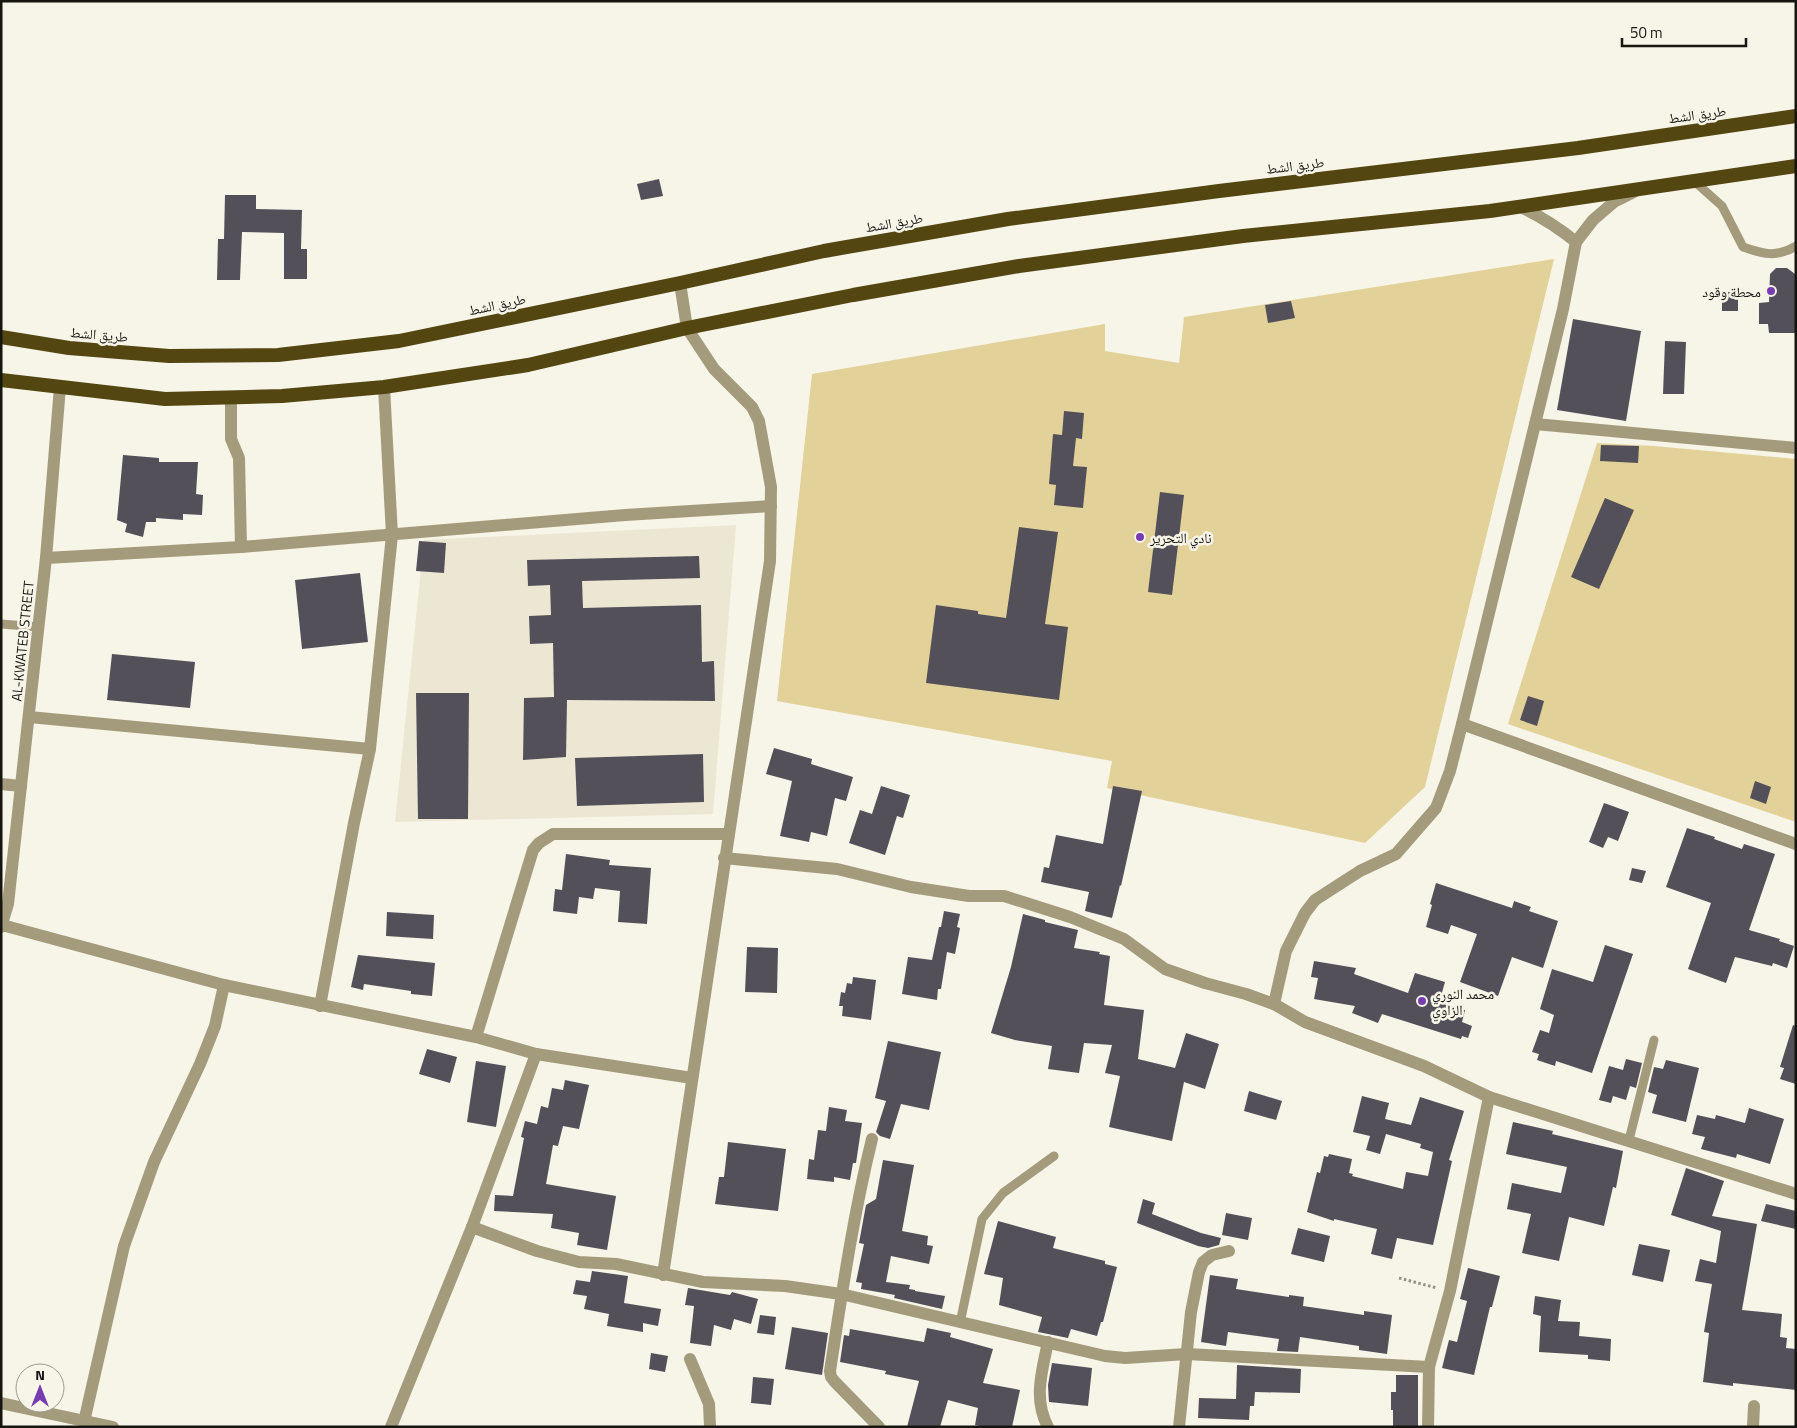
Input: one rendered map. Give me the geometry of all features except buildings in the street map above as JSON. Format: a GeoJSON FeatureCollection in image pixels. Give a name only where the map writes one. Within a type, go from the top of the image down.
{"type":"FeatureCollection","features":[{"type":"Feature","properties":{"kind":"highway","name":"طريق الشط"},"geometry":{"type":"LineString","coordinates":[[1,337],[69,348],[169,356],[278,355],[399,341],[824,251],[1008,219],[1219,190],[1578,148],[1796,116]]}},
{"type":"Feature","properties":{"kind":"highway"},"geometry":{"type":"LineString","coordinates":[[1,380],[166,399],[282,396],[384,387],[528,365],[687,328],[853,295],[1019,266],[1244,236],[1490,211],[1796,166]]}},
{"type":"Feature","properties":{"kind":"street"},"geometry":{"type":"LineString","coordinates":[[1274,1004],[1286,951],[1305,913],[1315,900],[1360,870],[1396,854],[1436,808],[1450,771],[1462,724],[1563,309],[1576,242],[1593,220],[1614,202],[1638,190]]}},
{"type":"Feature","properties":{"kind":"street"},"geometry":{"type":"LineString","coordinates":[[1519,206],[1559,227],[1576,242]]}},
{"type":"Feature","properties":{"kind":"street"},"geometry":{"type":"LineString","coordinates":[[663,1275],[770,561],[772,487],[759,421],[752,407],[714,369],[687,328],[680,283]]}},
{"type":"Feature","properties":{"kind":"street","name":"AL-KWATEB STREET"},"geometry":{"type":"LineString","coordinates":[[2,926],[8,904],[39,627],[60,387]]}},
{"type":"Feature","properties":{"kind":"street"},"geometry":{"type":"LineString","coordinates":[[320,1006],[370,749],[392,535],[384,387]]}},
{"type":"Feature","properties":{"kind":"street"},"geometry":{"type":"LineString","coordinates":[[231,397],[231,440],[240,458],[241,547]]}},
{"type":"Feature","properties":{"kind":"street"},"geometry":{"type":"LineString","coordinates":[[1535,424],[1796,448]]}},
{"type":"Feature","properties":{"kind":"street"},"geometry":{"type":"LineString","coordinates":[[46,558],[241,547],[615,516],[771,506]]}},
{"type":"Feature","properties":{"kind":"street"},"geometry":{"type":"LineString","coordinates":[[29,718],[370,749]]}},
{"type":"Feature","properties":{"kind":"street"},"geometry":{"type":"LineString","coordinates":[[1462,724],[1796,844]]}},
{"type":"Feature","properties":{"kind":"street"},"geometry":{"type":"LineString","coordinates":[[1,784],[21,786]]}},
{"type":"Feature","properties":{"kind":"street"},"geometry":{"type":"LineString","coordinates":[[476,1037],[534,850],[539,843],[553,834],[728,834]]}},
{"type":"Feature","properties":{"kind":"street"},"geometry":{"type":"LineString","coordinates":[[724,858],[837,869],[910,887],[969,896],[1004,896],[1070,917],[1124,939],[1165,969],[1274,1004],[1305,1022],[1424,1066],[1489,1097],[1796,1194]]}},
{"type":"Feature","properties":{"kind":"street"},"geometry":{"type":"LineString","coordinates":[[2,926],[224,985],[476,1037],[536,1054],[692,1078]]}},
{"type":"Feature","properties":{"kind":"street"},"geometry":{"type":"LineString","coordinates":[[84,1422],[124,1246],[154,1162],[215,1026],[224,985]]}},
{"type":"Feature","properties":{"kind":"street"},"geometry":{"type":"LineString","coordinates":[[391,1427],[472,1227],[536,1054]]}},
{"type":"Feature","properties":{"kind":"street"},"geometry":{"type":"LineString","coordinates":[[1428,1427],[1429,1367],[1450,1291],[1489,1097]]}},
{"type":"Feature","properties":{"kind":"street"},"geometry":{"type":"LineString","coordinates":[[872,1139],[855,1210],[841,1294],[831,1377],[879,1427]]}},
{"type":"Feature","properties":{"kind":"street"},"geometry":{"type":"LineString","coordinates":[[472,1227],[537,1251],[579,1262],[616,1264],[703,1282],[785,1286],[841,1294],[1105,1356],[1125,1358],[1187,1354],[1429,1367]]}},
{"type":"Feature","properties":{"kind":"street"},"geometry":{"type":"LineString","coordinates":[[1179,1427],[1195,1287],[1203,1262],[1212,1255],[1229,1251]]}},
{"type":"Feature","properties":{"kind":"street"},"geometry":{"type":"LineString","coordinates":[[1048,1342],[1039,1386],[1039,1401],[1043,1418],[1048,1427]]}},
{"type":"Feature","properties":{"kind":"street"},"geometry":{"type":"LineString","coordinates":[[690,1360],[708,1404],[710,1427]]}},
{"type":"Feature","properties":{"kind":"street"},"geometry":{"type":"LineString","coordinates":[[1,1403],[112,1427]]}},
{"type":"Feature","properties":{"kind":"street"},"geometry":{"type":"LineString","coordinates":[[1753,1427],[1754,1406]]}},
{"type":"Feature","properties":{"kind":"lane"},"geometry":{"type":"LineString","coordinates":[[1694,181],[1722,206],[1743,246],[1762,254],[1786,252],[1796,246]]}},
{"type":"Feature","properties":{"kind":"lane"},"geometry":{"type":"LineString","coordinates":[[1,624],[39,627]]}},
{"type":"Feature","properties":{"kind":"lane"},"geometry":{"type":"LineString","coordinates":[[1629,1140],[1654,1040]]}},
{"type":"Feature","properties":{"kind":"lane"},"geometry":{"type":"LineString","coordinates":[[960,1322],[982,1219],[1003,1193],[1054,1156]]}},
{"type":"Feature","properties":{"kind":"path"},"geometry":{"type":"LineString","coordinates":[[1399,1278],[1450,1291]]}},
{"type":"Feature","properties":{"kind":"shaded area","name":"نادي التحرير"},"geometry":{"type":"Polygon","coordinates":[[[1554,259],[1425,787],[1365,843],[1107,788],[1112,761],[777,701],[812,374],[1105,324],[1105,351],[1179,363],[1184,317],[1554,259]]]}},
{"type":"Feature","properties":{"kind":"shaded area"},"geometry":{"type":"Polygon","coordinates":[[[1597,443],[1654,446],[1796,459],[1796,822],[1508,724],[1597,443]]]}},
{"type":"Feature","properties":{"kind":"shaded area"},"geometry":{"type":"Polygon","coordinates":[[[736,525],[713,814],[395,822],[424,540],[736,525]]]}},
{"type":"Feature","properties":{"kind":"place","name":"محطة وقود"},"geometry":{"type":"Point","coordinates":[1771,291]}},
{"type":"Feature","properties":{"kind":"place","name":"نادي التحرير"},"geometry":{"type":"Point","coordinates":[1140,537]}},
{"type":"Feature","properties":{"kind":"place","name":"محمد النوري الزاوي"},"geometry":{"type":"Point","coordinates":[1422,1001]}}]}
